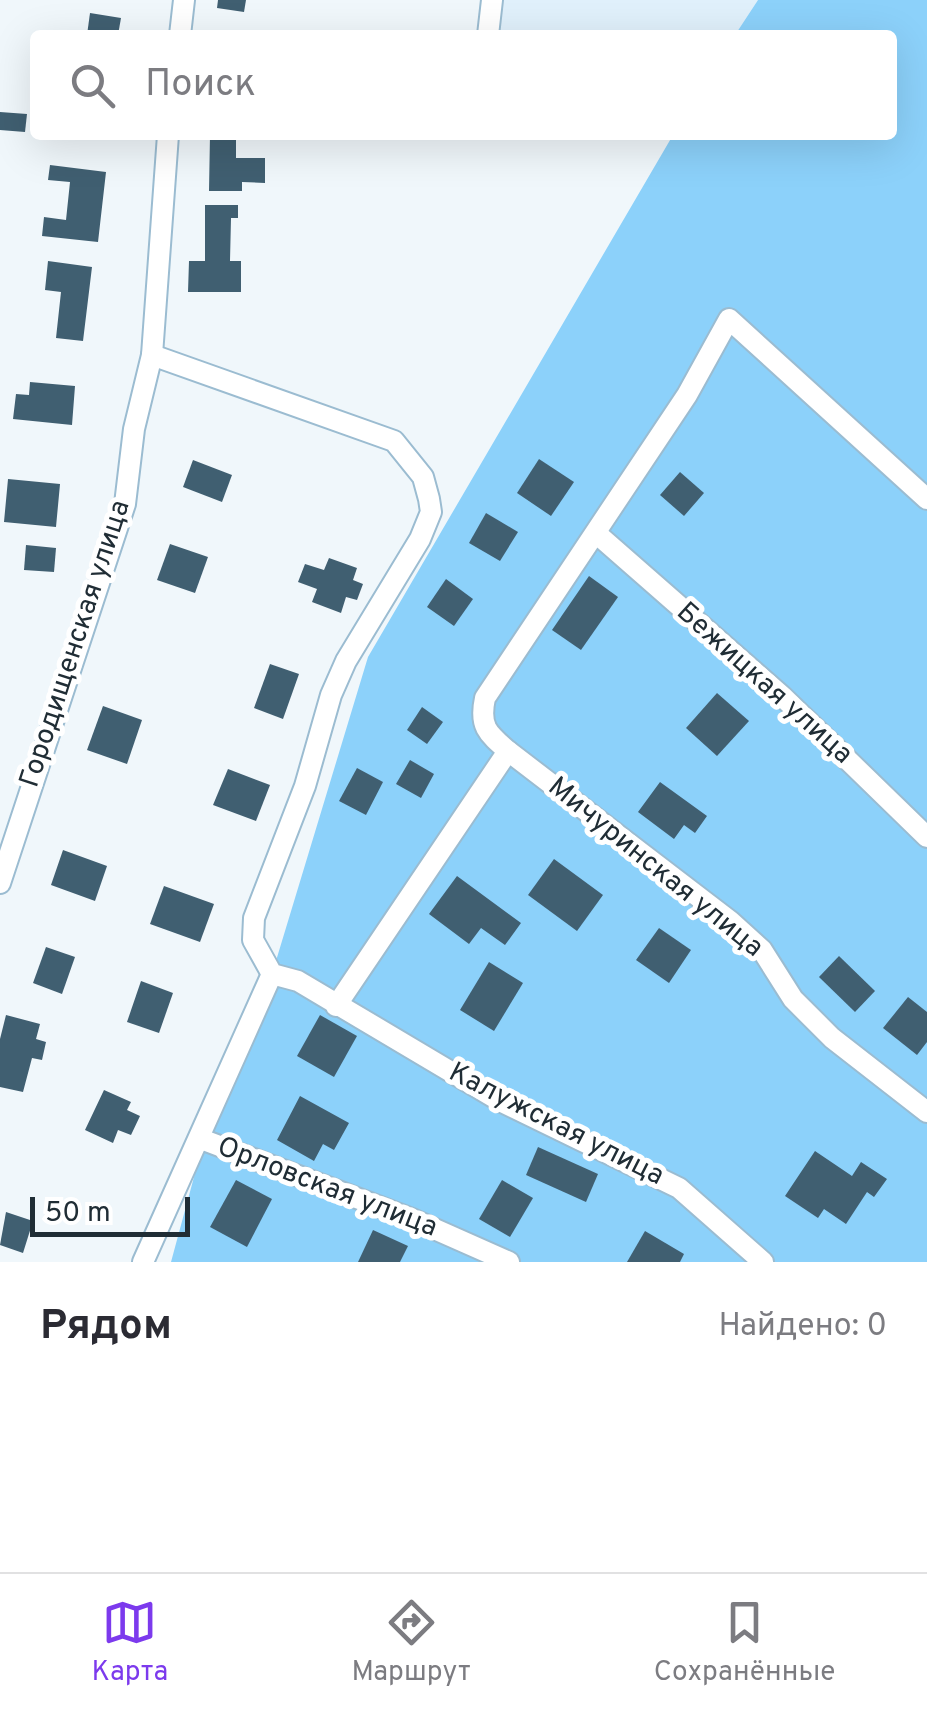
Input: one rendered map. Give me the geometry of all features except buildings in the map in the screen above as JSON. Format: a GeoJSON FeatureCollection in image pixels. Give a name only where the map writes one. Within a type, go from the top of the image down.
{"type":"FeatureCollection","features":[{"type":"Feature","properties":{"kind":"street"},"geometry":{"type":"LineString","coordinates":[[181,30],[184,0]]}},
{"type":"Feature","properties":{"kind":"street"},"geometry":{"type":"LineString","coordinates":[[489,30],[492,0]]}},
{"type":"Feature","properties":{"kind":"street","name":"Городищенская улица"},"geometry":{"type":"LineString","coordinates":[[0,883],[3,855],[125,504],[134,429],[152,356],[168,140]]}},
{"type":"Feature","properties":{"kind":"street"},"geometry":{"type":"LineString","coordinates":[[597,534],[687,395],[729,319],[927,499]]}},
{"type":"Feature","properties":{"kind":"street"},"geometry":{"type":"LineString","coordinates":[[143,1262],[272,974],[254,940],[254,918],[305,786],[331,696],[346,661],[420,539],[431,512],[423,477],[394,441],[152,356]]}},
{"type":"Feature","properties":{"kind":"street","name":"Бежицкая улица"},"geometry":{"type":"LineString","coordinates":[[597,534],[782,696],[927,838]]}},
{"type":"Feature","properties":{"kind":"street","name":"Мичуринская улица"},"geometry":{"type":"LineString","coordinates":[[597,534],[485,698],[480,719],[487,733],[730,921],[762,950],[782,975],[793,999],[832,1038],[927,1112]]}},
{"type":"Feature","properties":{"kind":"street"},"geometry":{"type":"LineString","coordinates":[[336,1006],[508,751]]}},
{"type":"Feature","properties":{"kind":"street","name":"Калужская улица"},"geometry":{"type":"LineString","coordinates":[[272,974],[298,981],[500,1101],[679,1188],[763,1262]]}},
{"type":"Feature","properties":{"kind":"street","name":"Орловская улица"},"geometry":{"type":"LineString","coordinates":[[200,1139],[412,1219],[508,1262]]}},
{"type":"Feature","properties":{"kind":"shaded area"},"geometry":{"type":"Polygon","coordinates":[[[494,0],[758,0],[738,30],[491,30],[494,0]]]}},
{"type":"Feature","properties":{"kind":"shaded area"},"geometry":{"type":"Polygon","coordinates":[[[758,0],[927,0],[927,1262],[171,1262],[204,1140],[272,974],[368,657],[670,140],[897,140],[897,30],[738,30],[758,0]]]}}]}
